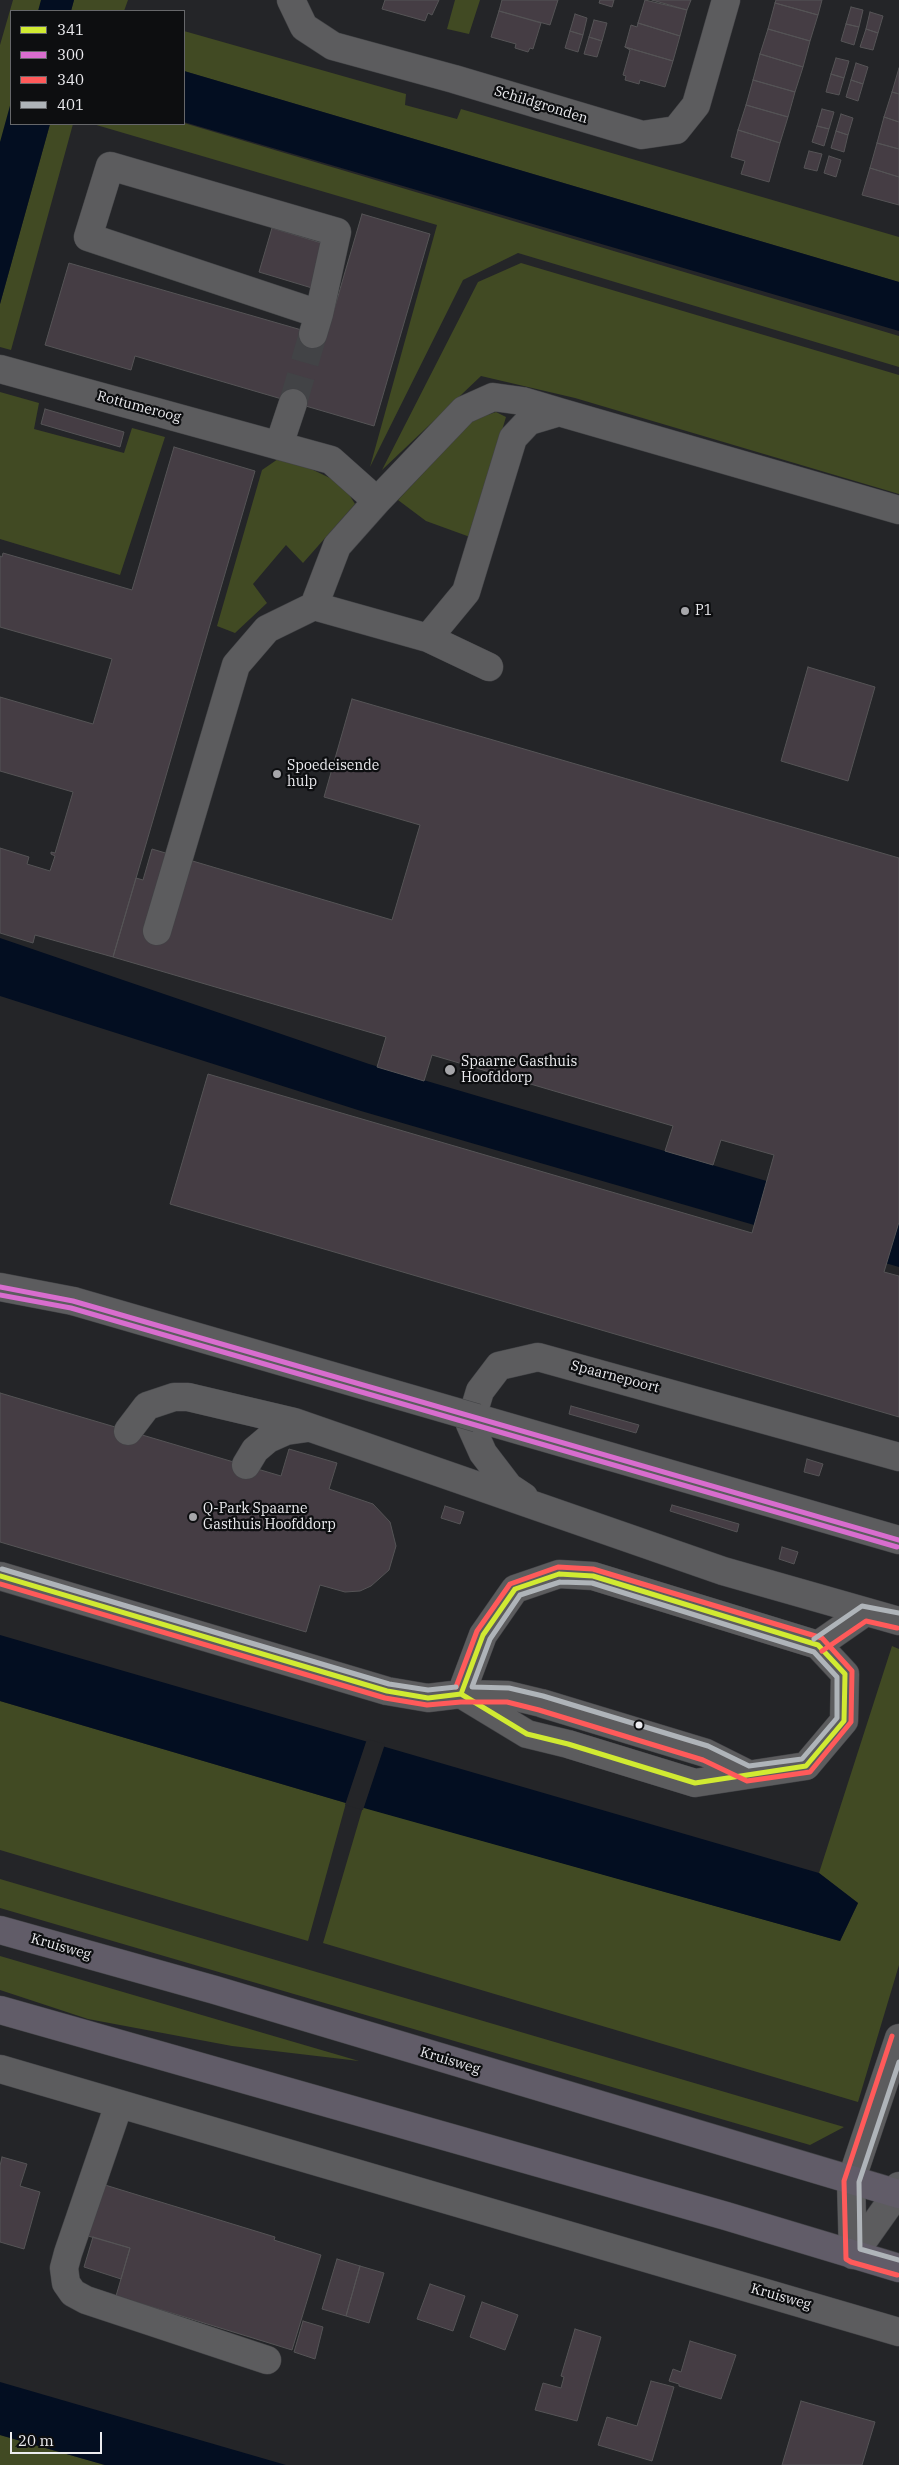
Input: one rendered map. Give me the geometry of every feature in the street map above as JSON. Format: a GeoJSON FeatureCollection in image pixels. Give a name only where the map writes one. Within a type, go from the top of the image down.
{"type":"FeatureCollection","features":[{"type":"Feature","properties":{"kind":"highway","name":"Kruisweg"},"geometry":{"type":"LineString","coordinates":[[0,1930],[224,1993],[851,2181],[898,2191]]}},
{"type":"Feature","properties":{"kind":"highway"},"geometry":{"type":"LineString","coordinates":[[0,2010],[726,2216],[899,2268]]}},
{"type":"Feature","properties":{"kind":"street","name":"Schildgronden"},"geometry":{"type":"LineString","coordinates":[[291,0],[304,28],[333,46],[454,79],[642,135],[676,130],[696,106],[726,0]]}},
{"type":"Feature","properties":{"kind":"street"},"geometry":{"type":"LineString","coordinates":[[110,166],[337,232],[316,324],[88,237],[110,166]]}},
{"type":"Feature","properties":{"kind":"street","name":"Rottumeroog"},"geometry":{"type":"LineString","coordinates":[[0,369],[331,460],[377,500]]}},
{"type":"Feature","properties":{"kind":"street"},"geometry":{"type":"LineString","coordinates":[[314,606],[337,546],[377,500],[464,410],[494,397],[522,401],[899,510]]}},
{"type":"Feature","properties":{"kind":"street"},"geometry":{"type":"LineString","coordinates":[[279,446],[293,403]]}},
{"type":"Feature","properties":{"kind":"street"},"geometry":{"type":"LineString","coordinates":[[428,638],[466,592],[513,438],[528,421],[559,412]]}},
{"type":"Feature","properties":{"kind":"street"},"geometry":{"type":"LineString","coordinates":[[157,931],[236,665],[267,629],[314,606],[428,638],[489,667]]}},
{"type":"Feature","properties":{"kind":"street"},"geometry":{"type":"LineString","coordinates":[[0,1287],[73,1301],[899,1540]]}},
{"type":"Feature","properties":{"kind":"street","name":"Spaarnepoort"},"geometry":{"type":"LineString","coordinates":[[538,1506],[509,1487],[483,1453],[470,1424],[480,1391],[499,1366],[538,1357],[899,1457]]}},
{"type":"Feature","properties":{"kind":"street","name":"Spaarnepoort"},"geometry":{"type":"LineString","coordinates":[[128,1431],[147,1406],[161,1400],[188,1397],[294,1422],[306,1428],[723,1571],[864,1613],[899,1621]]}},
{"type":"Feature","properties":{"kind":"street"},"geometry":{"type":"LineString","coordinates":[[246,1465],[255,1450],[268,1439],[286,1431],[306,1428]]}},
{"type":"Feature","properties":{"kind":"street"},"geometry":{"type":"LineString","coordinates":[[0,1576],[387,1691],[428,1698],[461,1694],[508,1695],[541,1703],[706,1753],[748,1774],[806,1766],[844,1721],[845,1674],[818,1645],[593,1576],[559,1574],[515,1589],[483,1635],[461,1694]]}},
{"type":"Feature","properties":{"kind":"street"},"geometry":{"type":"LineString","coordinates":[[818,1645],[864,1613]]}},
{"type":"Feature","properties":{"kind":"street","name":"Spaarnepoort"},"geometry":{"type":"LineString","coordinates":[[864,1613],[899,1631]]}},
{"type":"Feature","properties":{"kind":"street"},"geometry":{"type":"LineString","coordinates":[[853,2255],[851,2181],[874,2120],[899,2038]]}},
{"type":"Feature","properties":{"kind":"street","name":"Kruisweg"},"geometry":{"type":"LineString","coordinates":[[0,2069],[899,2332]]}},
{"type":"Feature","properties":{"kind":"street"},"geometry":{"type":"LineString","coordinates":[[119,2104],[68,2253],[64,2268],[66,2283],[73,2293],[86,2300],[267,2360]]}},
{"type":"Feature","properties":{"kind":"street"},"geometry":{"type":"LineString","coordinates":[[853,2255],[898,2191]]}},
{"type":"Feature","properties":{"kind":"green space"},"geometry":{"type":"Polygon","coordinates":[[[13,0],[42,0],[39,10],[10,10],[13,0]]]}},
{"type":"Feature","properties":{"kind":"green space"},"geometry":{"type":"Polygon","coordinates":[[[74,0],[128,0],[124,10],[71,10],[74,0]]]}},
{"type":"Feature","properties":{"kind":"green space"},"geometry":{"type":"Polygon","coordinates":[[[455,0],[480,0],[469,34],[447,29],[455,0]]]}},
{"type":"Feature","properties":{"kind":"green space"},"geometry":{"type":"Polygon","coordinates":[[[10,10],[10,110],[0,145],[0,45],[10,10]]]}},
{"type":"Feature","properties":{"kind":"green space"},"geometry":{"type":"Polygon","coordinates":[[[185,31],[406,94],[405,105],[457,119],[461,109],[899,237],[899,282],[185,71],[185,31]]]}},
{"type":"Feature","properties":{"kind":"green space"},"geometry":{"type":"Polygon","coordinates":[[[185,123],[899,336],[899,367],[518,253],[463,280],[370,467],[437,225],[96,125],[185,125],[185,123]]]}},
{"type":"Feature","properties":{"kind":"green space"},"geometry":{"type":"Polygon","coordinates":[[[50,125],[73,125],[11,350],[0,347],[0,304],[50,125]]]}},
{"type":"Feature","properties":{"kind":"green space"},"geometry":{"type":"Polygon","coordinates":[[[521,263],[899,375],[899,494],[575,398],[481,376],[382,470],[478,282],[521,263]]]}},
{"type":"Feature","properties":{"kind":"green space"},"geometry":{"type":"Polygon","coordinates":[[[0,392],[39,403],[34,429],[124,453],[132,428],[165,437],[120,575],[0,539],[0,392]]]}},
{"type":"Feature","properties":{"kind":"green space"},"geometry":{"type":"Polygon","coordinates":[[[496,412],[506,417],[470,537],[426,521],[398,500],[473,420],[496,412]]]}},
{"type":"Feature","properties":{"kind":"green space"},"geometry":{"type":"Polygon","coordinates":[[[278,459],[307,467],[330,478],[345,488],[355,504],[303,563],[286,545],[253,584],[267,603],[235,633],[217,626],[262,470],[278,459]]]}},
{"type":"Feature","properties":{"kind":"green space"},"geometry":{"type":"Polygon","coordinates":[[[892,1646],[899,1649],[899,1965],[858,2102],[323,1943],[363,1807],[840,1941],[858,1903],[819,1873],[892,1646]]]}},
{"type":"Feature","properties":{"kind":"green space"},"geometry":{"type":"Polygon","coordinates":[[[0,1701],[346,1803],[308,1941],[0,1850],[0,1701]]]}},
{"type":"Feature","properties":{"kind":"green space"},"geometry":{"type":"Polygon","coordinates":[[[0,1879],[844,2127],[810,2145],[0,1908],[0,1879]]]}},
{"type":"Feature","properties":{"kind":"green space"},"geometry":{"type":"Polygon","coordinates":[[[0,1956],[359,2061],[232,2046],[88,2019],[0,1990],[0,1956]]]}},
{"type":"Feature","properties":{"kind":"green space"},"geometry":{"type":"Polygon","coordinates":[[[0,2435],[105,2465],[0,2465],[0,2435]]]}},
{"type":"Feature","properties":{"kind":"water"},"geometry":{"type":"Polygon","coordinates":[[[41,0],[74,0],[71,10],[38,10],[41,0]]]}},
{"type":"Feature","properties":{"kind":"water"},"geometry":{"type":"Polygon","coordinates":[[[185,71],[899,282],[899,331],[185,122],[185,71]]]}},
{"type":"Feature","properties":{"kind":"water"},"geometry":{"type":"Polygon","coordinates":[[[10,106],[10,125],[50,125],[0,304],[0,142],[10,106]]]}},
{"type":"Feature","properties":{"kind":"water"},"geometry":{"type":"Polygon","coordinates":[[[0,938],[369,1064],[899,1220],[899,1267],[361,1111],[0,996],[0,938]]]}},
{"type":"Feature","properties":{"kind":"water"},"geometry":{"type":"Polygon","coordinates":[[[0,1635],[819,1873],[858,1903],[840,1941],[346,1803],[0,1701],[0,1635]]]}},
{"type":"Feature","properties":{"kind":"water"},"geometry":{"type":"Polygon","coordinates":[[[0,2382],[286,2465],[105,2465],[0,2435],[0,2382]]]}},
{"type":"Feature","properties":{"kind":"pier"},"geometry":{"type":"Polygon","coordinates":[[[367,1739],[385,1744],[363,1810],[345,1805],[367,1739]]]}},
{"type":"Feature","properties":{"kind":"building"},"geometry":{"type":"Polygon","coordinates":[[[385,0],[439,0],[432,15],[428,13],[425,21],[382,9],[385,0]]]}},
{"type":"Feature","properties":{"kind":"building"},"geometry":{"type":"Polygon","coordinates":[[[502,0],[558,0],[550,25],[499,11],[502,0]]]}},
{"type":"Feature","properties":{"kind":"building"},"geometry":{"type":"Polygon","coordinates":[[[600,0],[614,0],[612,7],[599,3],[600,0]]]}},
{"type":"Feature","properties":{"kind":"building"},"geometry":{"type":"Polygon","coordinates":[[[645,0],[687,10],[680,36],[638,23],[645,0]]]}},
{"type":"Feature","properties":{"kind":"building"},"geometry":{"type":"Polygon","coordinates":[[[652,0],[691,0],[687,10],[652,0]]]}},
{"type":"Feature","properties":{"kind":"building"},"geometry":{"type":"Polygon","coordinates":[[[776,0],[822,0],[818,15],[775,3],[776,0]]]}},
{"type":"Feature","properties":{"kind":"building"},"geometry":{"type":"Polygon","coordinates":[[[775,3],[818,15],[810,41],[768,29],[775,3]]]}},
{"type":"Feature","properties":{"kind":"building"},"geometry":{"type":"Polygon","coordinates":[[[851,7],[863,10],[859,27],[846,24],[851,7]]]}},
{"type":"Feature","properties":{"kind":"building"},"geometry":{"type":"Polygon","coordinates":[[[499,11],[541,23],[533,49],[530,48],[528,52],[515,48],[516,44],[491,37],[499,11]]]}},
{"type":"Feature","properties":{"kind":"building"},"geometry":{"type":"Polygon","coordinates":[[[870,12],[883,16],[878,33],[866,29],[870,12]]]}},
{"type":"Feature","properties":{"kind":"building"},"geometry":{"type":"Polygon","coordinates":[[[575,14],[587,18],[583,35],[570,31],[575,14]]]}},
{"type":"Feature","properties":{"kind":"building"},"geometry":{"type":"Polygon","coordinates":[[[594,20],[607,23],[602,41],[589,37],[594,20]]]}},
{"type":"Feature","properties":{"kind":"building"},"geometry":{"type":"Polygon","coordinates":[[[638,23],[680,36],[673,61],[625,47],[631,25],[637,27],[638,23]]]}},
{"type":"Feature","properties":{"kind":"building"},"geometry":{"type":"Polygon","coordinates":[[[846,24],[859,27],[854,45],[841,41],[846,24]]]}},
{"type":"Feature","properties":{"kind":"building"},"geometry":{"type":"Polygon","coordinates":[[[768,29],[810,41],[803,67],[760,54],[768,29]]]}},
{"type":"Feature","properties":{"kind":"building"},"geometry":{"type":"Polygon","coordinates":[[[866,29],[878,33],[873,50],[860,47],[866,29]]]}},
{"type":"Feature","properties":{"kind":"building"},"geometry":{"type":"Polygon","coordinates":[[[570,31],[583,35],[578,52],[565,48],[570,31]]]}},
{"type":"Feature","properties":{"kind":"building"},"geometry":{"type":"Polygon","coordinates":[[[589,37],[602,41],[597,57],[584,54],[589,37]]]}},
{"type":"Feature","properties":{"kind":"building"},"geometry":{"type":"Polygon","coordinates":[[[625,47],[673,61],[665,87],[640,80],[639,84],[625,80],[626,76],[623,75],[630,50],[625,47]]]}},
{"type":"Feature","properties":{"kind":"building"},"geometry":{"type":"Polygon","coordinates":[[[760,54],[803,67],[795,92],[753,80],[760,54]]]}},
{"type":"Feature","properties":{"kind":"building"},"geometry":{"type":"Polygon","coordinates":[[[836,58],[849,61],[844,78],[831,74],[836,58]]]}},
{"type":"Feature","properties":{"kind":"building"},"geometry":{"type":"Polygon","coordinates":[[[856,63],[868,67],[863,84],[851,80],[856,63]]]}},
{"type":"Feature","properties":{"kind":"building"},"geometry":{"type":"Polygon","coordinates":[[[899,68],[899,94],[892,92],[899,68]]]}},
{"type":"Feature","properties":{"kind":"building"},"geometry":{"type":"Polygon","coordinates":[[[831,74],[844,78],[839,95],[826,92],[831,74]]]}},
{"type":"Feature","properties":{"kind":"building"},"geometry":{"type":"Polygon","coordinates":[[[753,80],[795,92],[788,117],[746,105],[753,80]]]}},
{"type":"Feature","properties":{"kind":"building"},"geometry":{"type":"Polygon","coordinates":[[[851,80],[863,84],[858,101],[846,97],[851,80]]]}},
{"type":"Feature","properties":{"kind":"building"},"geometry":{"type":"Polygon","coordinates":[[[892,92],[899,94],[899,122],[884,117],[892,92]]]}},
{"type":"Feature","properties":{"kind":"building"},"geometry":{"type":"Polygon","coordinates":[[[746,105],[788,117],[780,143],[738,130],[746,105]]]}},
{"type":"Feature","properties":{"kind":"building"},"geometry":{"type":"Polygon","coordinates":[[[822,109],[834,112],[829,129],[817,126],[822,109]]]}},
{"type":"Feature","properties":{"kind":"building"},"geometry":{"type":"Polygon","coordinates":[[[841,114],[853,118],[848,135],[836,131],[841,114]]]}},
{"type":"Feature","properties":{"kind":"building"},"geometry":{"type":"Polygon","coordinates":[[[884,117],[899,122],[899,149],[877,143],[884,117]]]}},
{"type":"Feature","properties":{"kind":"building"},"geometry":{"type":"Polygon","coordinates":[[[817,126],[829,129],[824,146],[812,142],[817,126]]]}},
{"type":"Feature","properties":{"kind":"building"},"geometry":{"type":"Polygon","coordinates":[[[738,130],[780,143],[769,182],[741,174],[745,161],[731,157],[738,130]]]}},
{"type":"Feature","properties":{"kind":"building"},"geometry":{"type":"Polygon","coordinates":[[[836,131],[848,135],[844,152],[831,148],[836,131]]]}},
{"type":"Feature","properties":{"kind":"building"},"geometry":{"type":"Polygon","coordinates":[[[877,143],[899,149],[899,177],[870,168],[877,143]]]}},
{"type":"Feature","properties":{"kind":"building"},"geometry":{"type":"Polygon","coordinates":[[[809,151],[822,154],[817,171],[804,168],[809,151]]]}},
{"type":"Feature","properties":{"kind":"building"},"geometry":{"type":"Polygon","coordinates":[[[829,156],[841,160],[836,177],[824,173],[829,156]]]}},
{"type":"Feature","properties":{"kind":"building"},"geometry":{"type":"Polygon","coordinates":[[[870,168],[899,177],[899,205],[862,195],[870,168]]]}},
{"type":"Feature","properties":{"kind":"building"},"geometry":{"type":"Polygon","coordinates":[[[362,214],[430,234],[374,426],[135,356],[131,370],[45,345],[69,263],[326,337],[362,214]]]}},
{"type":"Feature","properties":{"kind":"building"},"geometry":{"type":"Polygon","coordinates":[[[272,228],[325,244],[312,288],[259,272],[272,228]]]}},
{"type":"Feature","properties":{"kind":"building"},"geometry":{"type":"Polygon","coordinates":[[[45,409],[124,432],[120,447],[41,424],[45,409]]]}},
{"type":"Feature","properties":{"kind":"building"},"geometry":{"type":"Polygon","coordinates":[[[174,447],[255,471],[113,957],[35,935],[33,943],[0,933],[0,848],[29,857],[27,864],[50,871],[55,856],[51,852],[55,853],[73,792],[0,771],[0,697],[93,724],[112,659],[0,627],[0,556],[2,557],[3,553],[132,590],[174,447]]]}},
{"type":"Feature","properties":{"kind":"building"},"geometry":{"type":"Polygon","coordinates":[[[808,667],[875,687],[848,781],[781,761],[808,667]]]}},
{"type":"Feature","properties":{"kind":"building"},"geometry":{"type":"Polygon","coordinates":[[[352,699],[899,858],[899,1222],[884,1272],[899,1276],[899,1417],[170,1204],[208,1074],[752,1233],[774,1155],[721,1140],[713,1165],[665,1151],[673,1126],[432,1055],[424,1081],[377,1067],[386,1037],[113,957],[136,878],[143,880],[152,849],[392,920],[420,825],[324,797],[352,699]]]}},
{"type":"Feature","properties":{"kind":"building","name":"Q-Park Spaarne Gasthuis Hoofddorp"},"geometry":{"type":"Polygon","coordinates":[[[0,1393],[281,1476],[289,1449],[337,1463],[329,1489],[373,1504],[390,1522],[396,1546],[389,1570],[371,1586],[360,1591],[345,1592],[320,1585],[306,1632],[0,1542],[0,1393]]]}},
{"type":"Feature","properties":{"kind":"building"},"geometry":{"type":"Polygon","coordinates":[[[571,1406],[639,1425],[636,1433],[569,1414],[571,1406]]]}},
{"type":"Feature","properties":{"kind":"building"},"geometry":{"type":"Polygon","coordinates":[[[807,1459],[823,1464],[819,1476],[804,1472],[807,1459]]]}},
{"type":"Feature","properties":{"kind":"building"},"geometry":{"type":"Polygon","coordinates":[[[672,1505],[739,1524],[737,1532],[670,1511],[672,1505]]]}},
{"type":"Feature","properties":{"kind":"building"},"geometry":{"type":"Polygon","coordinates":[[[445,1506],[464,1512],[460,1524],[441,1518],[445,1506]]]}},
{"type":"Feature","properties":{"kind":"building"},"geometry":{"type":"Polygon","coordinates":[[[782,1547],[798,1552],[794,1564],[779,1559],[782,1547]]]}},
{"type":"Feature","properties":{"kind":"building"},"geometry":{"type":"Polygon","coordinates":[[[2,2157],[27,2164],[20,2186],[40,2192],[24,2249],[0,2242],[0,2166],[2,2157]]]}},
{"type":"Feature","properties":{"kind":"building"},"geometry":{"type":"Polygon","coordinates":[[[105,2185],[275,2237],[274,2240],[321,2255],[292,2350],[116,2296],[130,2248],[88,2236],[105,2185]]]}},
{"type":"Feature","properties":{"kind":"building"},"geometry":{"type":"Polygon","coordinates":[[[93,2237],[130,2248],[121,2279],[84,2267],[93,2237]]]}},
{"type":"Feature","properties":{"kind":"building"},"geometry":{"type":"Polygon","coordinates":[[[337,2259],[360,2266],[346,2316],[322,2309],[337,2259]]]}},
{"type":"Feature","properties":{"kind":"building"},"geometry":{"type":"Polygon","coordinates":[[[360,2266],[384,2273],[369,2323],[346,2316],[360,2266]]]}},
{"type":"Feature","properties":{"kind":"building"},"geometry":{"type":"Polygon","coordinates":[[[430,2284],[465,2296],[453,2331],[417,2319],[430,2284]]]}},
{"type":"Feature","properties":{"kind":"building"},"geometry":{"type":"Polygon","coordinates":[[[482,2302],[518,2315],[505,2350],[470,2337],[482,2302]]]}},
{"type":"Feature","properties":{"kind":"building"},"geometry":{"type":"Polygon","coordinates":[[[303,2321],[323,2327],[315,2359],[294,2352],[303,2321]]]}},
{"type":"Feature","properties":{"kind":"building"},"geometry":{"type":"Polygon","coordinates":[[[575,2329],[601,2337],[577,2421],[535,2410],[543,2383],[561,2388],[564,2377],[561,2376],[575,2329]]]}},
{"type":"Feature","properties":{"kind":"building"},"geometry":{"type":"Polygon","coordinates":[[[690,2341],[736,2355],[721,2399],[669,2381],[673,2369],[681,2372],[690,2341]]]}},
{"type":"Feature","properties":{"kind":"building"},"geometry":{"type":"Polygon","coordinates":[[[651,2381],[674,2387],[652,2461],[598,2445],[607,2417],[637,2426],[651,2381]]]}},
{"type":"Feature","properties":{"kind":"building"},"geometry":{"type":"Polygon","coordinates":[[[801,2401],[875,2422],[862,2465],[782,2465],[801,2401]]]}},
{"type":"Feature","properties":{"kind":"tunnel"},"geometry":{"type":"LineString","coordinates":[[293,403],[313,334]]}},
{"type":"Feature","properties":{"kind":"transit line","name":"300"},"geometry":{"type":"LineString","coordinates":[[0,1287],[73,1301],[899,1540]]}},
{"type":"Feature","properties":{"kind":"transit line"},"geometry":{"type":"LineString","coordinates":[[0,1295],[71,1308],[897,1547]]}},
{"type":"Feature","properties":{"kind":"transit line","name":"340"},"geometry":{"type":"LineString","coordinates":[[0,1584],[385,1698],[427,1705],[461,1702],[507,1702],[539,1710],[703,1760],[747,1781],[810,1772],[851,1722],[852,1671],[822,1638],[593,1569],[558,1567],[510,1584],[477,1631],[456,1687]]}},
{"type":"Feature","properties":{"kind":"transit line","name":"401"},"geometry":{"type":"LineString","coordinates":[[2,1569],[389,1684],[428,1690],[456,1687]]}},
{"type":"Feature","properties":{"kind":"transit line","name":"341"},"geometry":{"type":"LineString","coordinates":[[559,1574],[593,1576],[818,1645],[845,1674],[844,1721],[806,1766],[695,1783],[568,1744],[527,1734],[461,1694],[483,1635],[515,1589],[559,1574]]}},
{"type":"Feature","properties":{"kind":"transit line","name":"341"},"geometry":{"type":"LineString","coordinates":[[0,1576],[387,1691],[428,1698],[461,1694]]}},
{"type":"Feature","properties":{"kind":"transit line","name":"401"},"geometry":{"type":"LineString","coordinates":[[560,1582],[592,1583],[814,1652],[837,1677],[837,1718],[802,1759],[749,1766],[708,1746],[543,1696],[509,1688],[472,1687],[490,1639],[520,1595],[560,1582]]}},
{"type":"Feature","properties":{"kind":"transit line","name":"401"},"geometry":{"type":"LineString","coordinates":[[814,1639],[862,1606],[899,1613]]}},
{"type":"Feature","properties":{"kind":"transit line","name":"340"},"geometry":{"type":"LineString","coordinates":[[822,1651],[866,1621],[897,1628]]}},
{"type":"Feature","properties":{"kind":"transit line","name":"340"},"geometry":{"type":"LineString","coordinates":[[892,2036],[844,2181],[846,2259],[897,2275]]}},
{"type":"Feature","properties":{"kind":"transit line","name":"401"},"geometry":{"type":"LineString","coordinates":[[899,2062],[859,2182],[860,2249],[899,2260]]}},
{"type":"Feature","properties":{"kind":"place","name":"P1"},"geometry":{"type":"Point","coordinates":[685,611]}},
{"type":"Feature","properties":{"kind":"place","name":"Spoedeisende hulp"},"geometry":{"type":"Point","coordinates":[277,774]}},
{"type":"Feature","properties":{"kind":"place","name":"Spaarne Gasthuis Hoofddorp"},"geometry":{"type":"Point","coordinates":[450,1070]}},
{"type":"Feature","properties":{"kind":"place","name":"Q-Park Spaarne Gasthuis Hoofddorp"},"geometry":{"type":"Point","coordinates":[193,1517]}}]}
